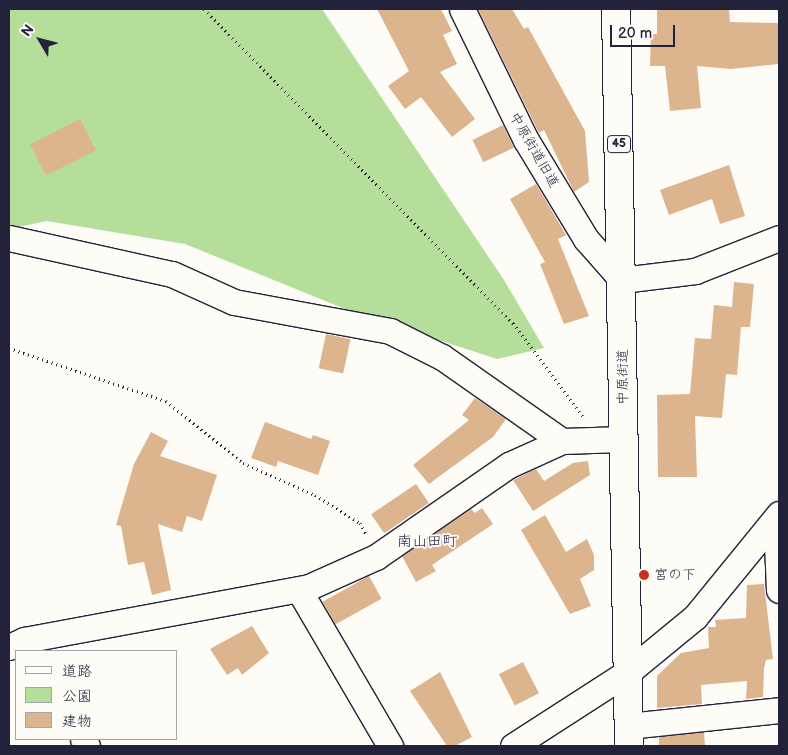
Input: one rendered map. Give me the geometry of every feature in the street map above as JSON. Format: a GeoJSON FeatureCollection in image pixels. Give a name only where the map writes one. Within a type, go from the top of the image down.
{"type":"FeatureCollection","features":[{"type":"Feature","properties":{"kind":"main road","name":"中原街道"},"geometry":{"type":"LineString","coordinates":[[616,9],[629,736]]}},
{"type":"Feature","properties":{"kind":"street","name":"中原街道旧道"},"geometry":{"type":"LineString","coordinates":[[462,9],[531,148],[586,239],[622,280]]}},
{"type":"Feature","properties":{"kind":"street"},"geometry":{"type":"LineString","coordinates":[[9,238],[172,274],[234,302],[390,331],[442,357],[562,441]]}},
{"type":"Feature","properties":{"kind":"street"},"geometry":{"type":"LineString","coordinates":[[622,280],[695,271],[779,238]]}},
{"type":"Feature","properties":{"kind":"street"},"geometry":{"type":"LineString","coordinates":[[17,643],[299,590],[376,557],[509,465],[562,441],[596,436],[623,439]]}},
{"type":"Feature","properties":{"kind":"street"},"geometry":{"type":"LineString","coordinates":[[513,746],[628,672],[695,617],[777,516]]}},
{"type":"Feature","properties":{"kind":"street"},"geometry":{"type":"LineString","coordinates":[[777,516],[779,590]]}},
{"type":"Feature","properties":{"kind":"street"},"geometry":{"type":"LineString","coordinates":[[299,590],[390,746]]}},
{"type":"Feature","properties":{"kind":"street"},"geometry":{"type":"LineString","coordinates":[[629,736],[779,710]]}},
{"type":"Feature","properties":{"kind":"path"},"geometry":{"type":"LineString","coordinates":[[204,9],[513,323],[596,436]]}},
{"type":"Feature","properties":{"kind":"path"},"geometry":{"type":"LineString","coordinates":[[9,348],[166,401],[243,463],[315,495],[360,522],[376,557]]}},
{"type":"Feature","properties":{"kind":"green space"},"geometry":{"type":"Polygon","coordinates":[[[9,9],[322,9],[504,280],[544,348],[497,359],[350,311],[185,244],[47,221],[9,229],[9,9]]]}},
{"type":"Feature","properties":{"kind":"building"},"geometry":{"type":"Polygon","coordinates":[[[377,9],[441,9],[452,31],[443,35],[457,64],[440,72],[475,119],[452,137],[421,97],[405,109],[388,86],[409,71],[377,9]]]}},
{"type":"Feature","properties":{"kind":"building"},"geometry":{"type":"Polygon","coordinates":[[[478,9],[512,9],[524,29],[528,27],[585,131],[589,182],[574,192],[544,130],[539,133],[478,9]]]}},
{"type":"Feature","properties":{"kind":"building"},"geometry":{"type":"Polygon","coordinates":[[[657,9],[729,9],[730,22],[779,23],[779,64],[731,69],[697,66],[701,108],[670,111],[665,66],[650,66],[651,34],[657,34],[657,9]]]}},
{"type":"Feature","properties":{"kind":"building"},"geometry":{"type":"Polygon","coordinates":[[[80,119],[96,150],[46,176],[30,144],[80,119]]]}},
{"type":"Feature","properties":{"kind":"building"},"geometry":{"type":"Polygon","coordinates":[[[503,125],[514,147],[483,162],[472,140],[503,125]]]}},
{"type":"Feature","properties":{"kind":"building"},"geometry":{"type":"Polygon","coordinates":[[[729,165],[745,216],[720,224],[712,199],[669,215],[660,190],[729,165]]]}},
{"type":"Feature","properties":{"kind":"building"},"geometry":{"type":"Polygon","coordinates":[[[536,184],[566,235],[558,239],[589,316],[564,324],[540,264],[545,262],[510,199],[536,184]]]}},
{"type":"Feature","properties":{"kind":"building"},"geometry":{"type":"Polygon","coordinates":[[[734,282],[754,284],[750,327],[741,327],[737,375],[726,374],[722,418],[695,416],[697,477],[658,477],[657,395],[690,394],[695,338],[711,339],[714,305],[732,307],[734,282]]]}},
{"type":"Feature","properties":{"kind":"building"},"geometry":{"type":"Polygon","coordinates":[[[326,334],[350,339],[343,373],[319,368],[326,334]]]}},
{"type":"Feature","properties":{"kind":"building"},"geometry":{"type":"Polygon","coordinates":[[[475,398],[506,419],[493,437],[429,484],[413,465],[469,420],[462,415],[475,398]]]}},
{"type":"Feature","properties":{"kind":"building"},"geometry":{"type":"Polygon","coordinates":[[[265,422],[311,439],[313,435],[330,441],[318,475],[278,461],[276,467],[251,458],[265,422]]]}},
{"type":"Feature","properties":{"kind":"building"},"geometry":{"type":"Polygon","coordinates":[[[151,432],[168,441],[160,456],[217,475],[202,521],[187,516],[182,532],[158,524],[171,590],[152,595],[144,562],[128,565],[121,526],[116,525],[134,464],[151,432]]]}},
{"type":"Feature","properties":{"kind":"building"},"geometry":{"type":"Polygon","coordinates":[[[588,461],[590,475],[533,511],[513,480],[536,469],[544,481],[573,463],[588,461]]]}},
{"type":"Feature","properties":{"kind":"building"},"geometry":{"type":"Polygon","coordinates":[[[416,484],[429,503],[384,533],[371,514],[416,484]]]}},
{"type":"Feature","properties":{"kind":"building"},"geometry":{"type":"Polygon","coordinates":[[[482,508],[493,524],[432,565],[436,571],[416,582],[402,556],[471,509],[475,513],[482,508]]]}},
{"type":"Feature","properties":{"kind":"building"},"geometry":{"type":"Polygon","coordinates":[[[545,515],[566,552],[587,539],[594,555],[594,570],[580,579],[591,606],[570,614],[521,530],[545,515]]]}},
{"type":"Feature","properties":{"kind":"building"},"geometry":{"type":"Polygon","coordinates":[[[369,576],[382,599],[335,624],[323,602],[369,576]]]}},
{"type":"Feature","properties":{"kind":"building"},"geometry":{"type":"Polygon","coordinates":[[[764,584],[773,659],[766,660],[763,697],[746,699],[747,681],[701,685],[702,704],[657,708],[657,676],[681,653],[709,648],[708,627],[716,627],[715,620],[746,618],[747,585],[764,584]]]}},
{"type":"Feature","properties":{"kind":"building"},"geometry":{"type":"Polygon","coordinates":[[[252,626],[269,653],[242,675],[238,668],[227,675],[210,649],[252,626]]]}},
{"type":"Feature","properties":{"kind":"building"},"geometry":{"type":"Polygon","coordinates":[[[523,662],[539,693],[515,705],[499,674],[523,662]]]}},
{"type":"Feature","properties":{"kind":"building"},"geometry":{"type":"Polygon","coordinates":[[[440,672],[472,737],[455,746],[447,746],[410,691],[440,672]]]}},
{"type":"Feature","properties":{"kind":"building"},"geometry":{"type":"Polygon","coordinates":[[[704,732],[705,746],[659,746],[659,737],[704,732]]]}},
{"type":"Feature","properties":{"kind":"place","name":"宮の下"},"geometry":{"type":"Point","coordinates":[644,575]}},
{"type":"Feature","properties":{"kind":"district","name":"南山田町"},"geometry":{"type":"Point","coordinates":[427,542]}}]}
